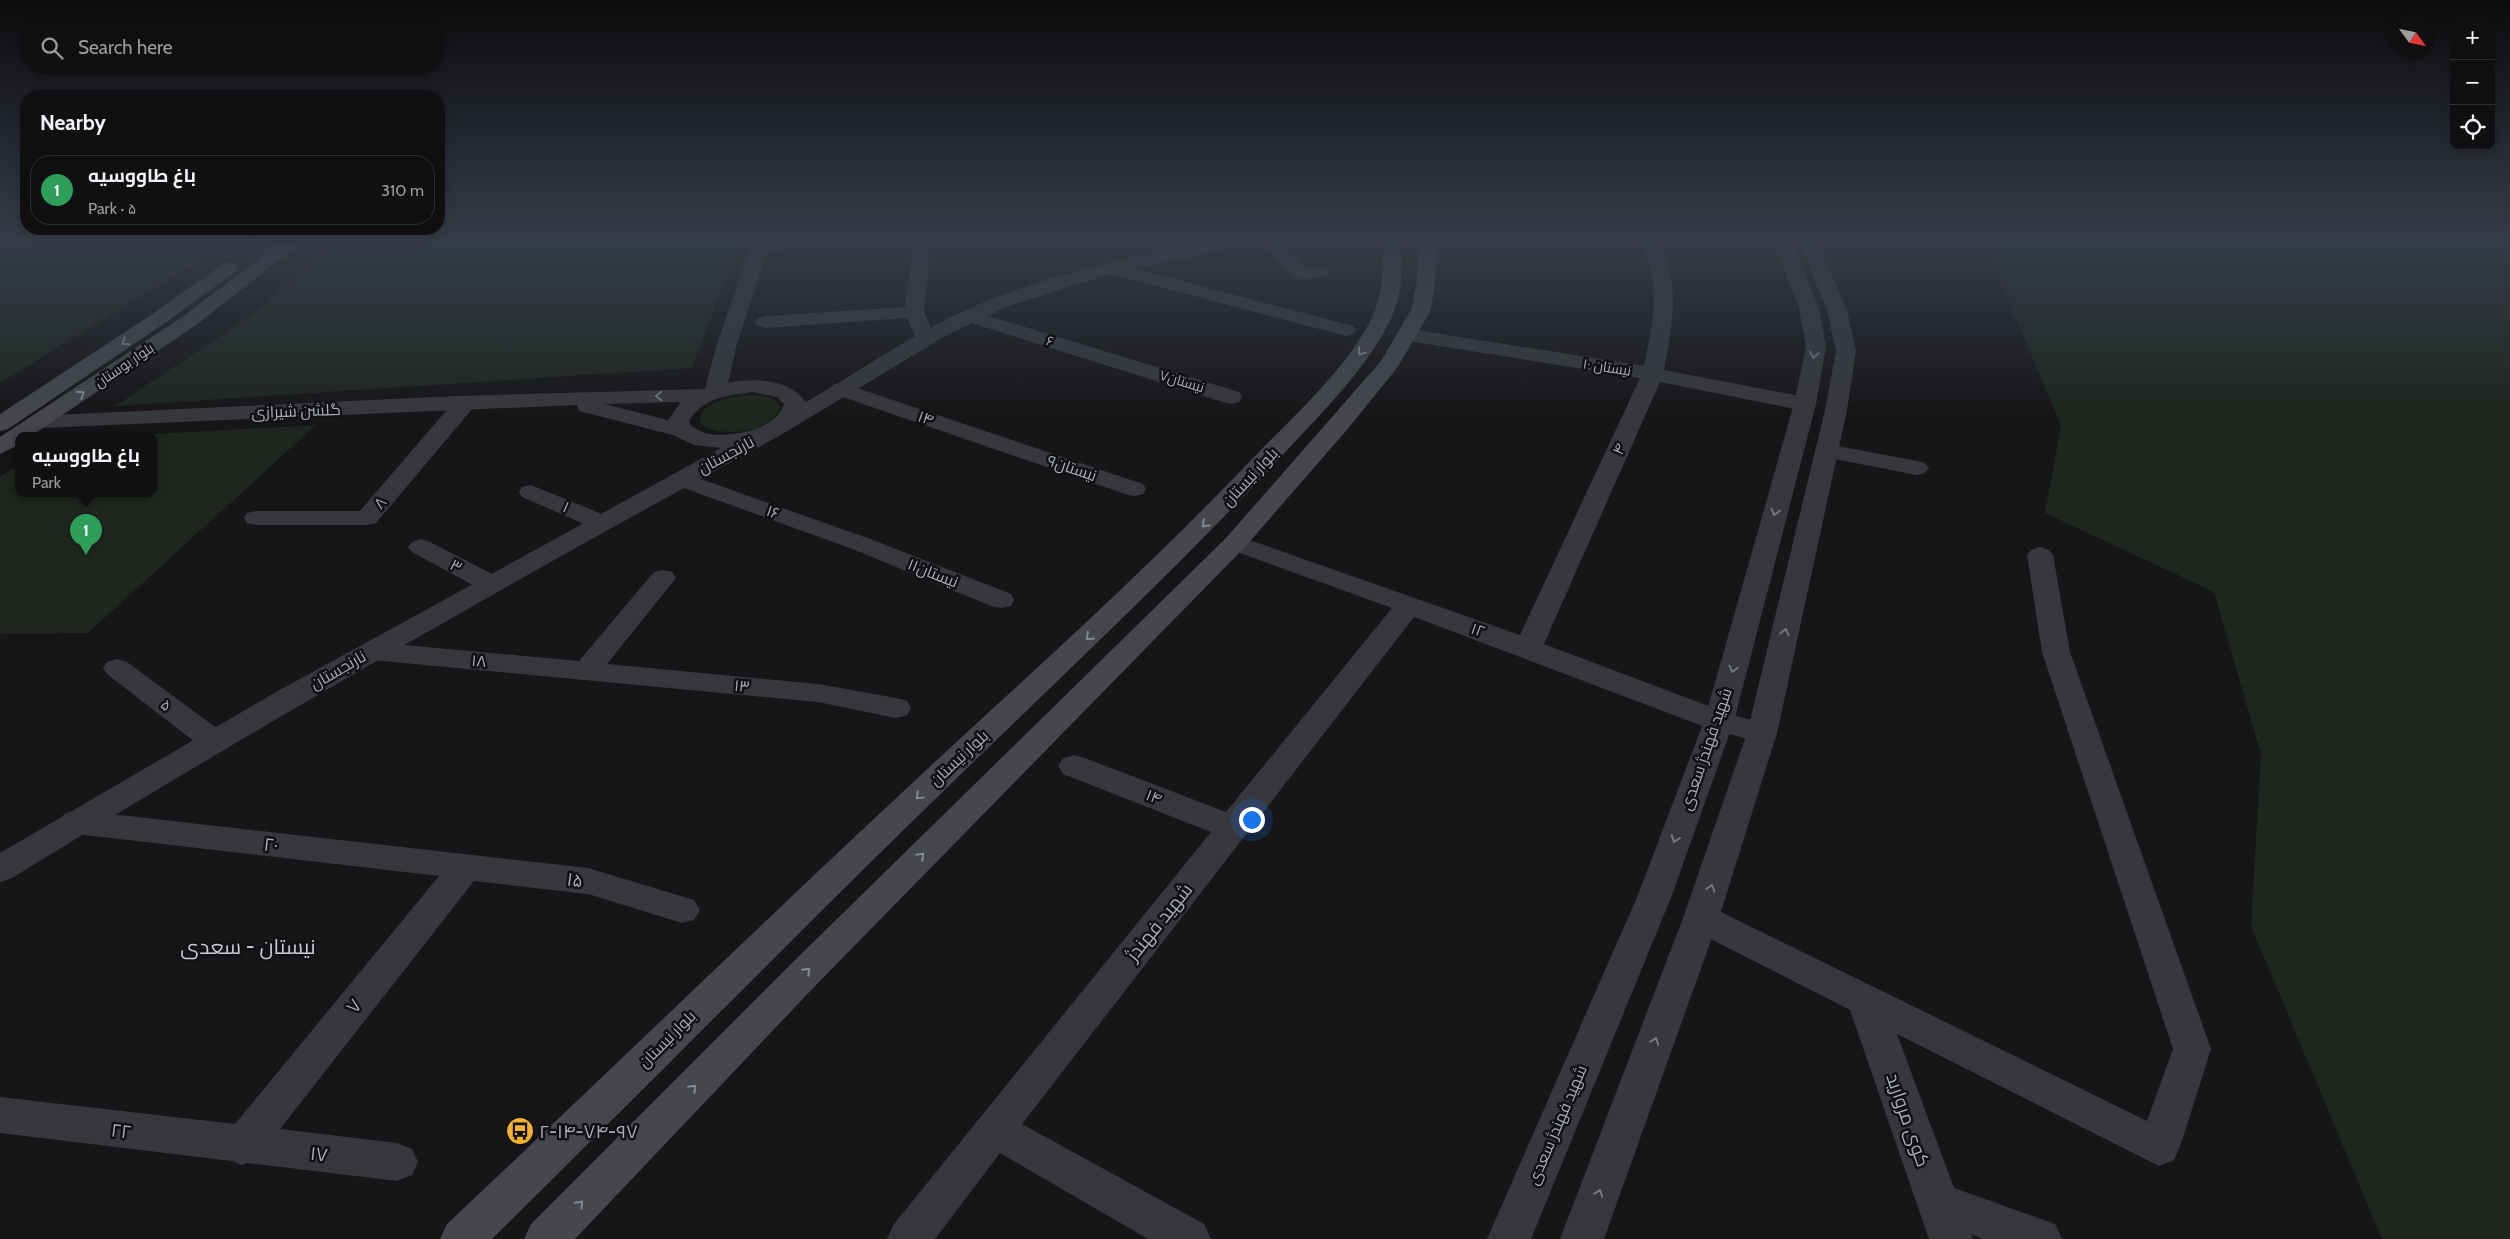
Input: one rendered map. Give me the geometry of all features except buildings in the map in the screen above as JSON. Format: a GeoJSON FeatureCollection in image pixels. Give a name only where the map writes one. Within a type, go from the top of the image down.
{"type":"FeatureCollection","features":[{"type":"Feature","properties":{"kind":"main road","name":"بلوار بوستان"},"geometry":{"type":"LineString","coordinates":[[1,423],[184,300]]}},
{"type":"Feature","properties":{"kind":"main road","name":"بلوار بوستان"},"geometry":{"type":"LineString","coordinates":[[23,432],[189,321],[217,300]]}},
{"type":"Feature","properties":{"kind":"main road","name":"بلوار نیستان"},"geometry":{"type":"LineString","coordinates":[[462,1239],[764,944],[977,740],[1090,636],[1212,517],[1304,418],[1372,337],[1390,300]]}},
{"type":"Feature","properties":{"kind":"main road","name":"بلوار نیستان"},"geometry":{"type":"LineString","coordinates":[[546,1239],[804,974],[1235,543],[1390,364],[1421,310],[1423,300]]}},
{"type":"Feature","properties":{"kind":"main road"},"geometry":{"type":"LineString","coordinates":[[1,423],[40,421]]}},
{"type":"Feature","properties":{"kind":"main road","name":"بلوار بوستان"},"geometry":{"type":"LineString","coordinates":[[0,447],[15,437]]}},
{"type":"Feature","properties":{"kind":"street"},"geometry":{"type":"LineString","coordinates":[[711,394],[742,300]]}},
{"type":"Feature","properties":{"kind":"street"},"geometry":{"type":"LineString","coordinates":[[915,300],[914,312],[924,338]]}},
{"type":"Feature","properties":{"kind":"street"},"geometry":{"type":"LineString","coordinates":[[552,397],[683,432],[698,439],[724,441],[754,437],[780,426],[850,385],[924,338],[969,316],[1011,300]]}},
{"type":"Feature","properties":{"kind":"street"},"geometry":{"type":"LineString","coordinates":[[1235,300],[1346,330]]}},
{"type":"Feature","properties":{"kind":"street","name":"۴"},"geometry":{"type":"LineString","coordinates":[[1528,648],[1653,374],[1665,307],[1664,300]]}},
{"type":"Feature","properties":{"kind":"street","name":"شهید فهندژ سعدی"},"geometry":{"type":"LineString","coordinates":[[1508,1239],[1654,896],[1719,721],[1805,404],[1816,347],[1806,300]]}},
{"type":"Feature","properties":{"kind":"street"},"geometry":{"type":"LineString","coordinates":[[1582,1239],[1701,918],[1762,733],[1827,451],[1846,351],[1837,310],[1833,300]]}},
{"type":"Feature","properties":{"kind":"street"},"geometry":{"type":"LineString","coordinates":[[765,322],[914,312]]}},
{"type":"Feature","properties":{"kind":"street","name":"۶"},"geometry":{"type":"LineString","coordinates":[[969,316],[1132,366]]}},
{"type":"Feature","properties":{"kind":"street","name":"نیستان ۱۰"},"geometry":{"type":"LineString","coordinates":[[1408,335],[1653,374],[1805,404]]}},
{"type":"Feature","properties":{"kind":"street"},"geometry":{"type":"LineString","coordinates":[[726,348],[753,386]]}},
{"type":"Feature","properties":{"kind":"street","name":"۷نیستان"},"geometry":{"type":"LineString","coordinates":[[1132,366],[1231,396]]}},
{"type":"Feature","properties":{"kind":"street"},"geometry":{"type":"LineString","coordinates":[[786,392],[850,385]]}},
{"type":"Feature","properties":{"kind":"street","name":"۱۴"},"geometry":{"type":"LineString","coordinates":[[850,385],[1010,447]]}},
{"type":"Feature","properties":{"kind":"street","name":"گلشن شیرازی"},"geometry":{"type":"LineString","coordinates":[[40,421],[465,403],[552,397],[711,394],[753,386],[786,392]]}},
{"type":"Feature","properties":{"kind":"street"},"geometry":{"type":"LineString","coordinates":[[780,426],[794,413],[796,405],[794,398],[786,392]]}},
{"type":"Feature","properties":{"kind":"street","name":"نارنجستان"},"geometry":{"type":"LineString","coordinates":[[681,479],[683,432],[678,421],[682,412],[692,403],[711,394]]}},
{"type":"Feature","properties":{"kind":"street","name":"۸"},"geometry":{"type":"LineString","coordinates":[[256,518],[367,518],[465,403]]}},
{"type":"Feature","properties":{"kind":"street","name":"نارنجستان"},"geometry":{"type":"LineString","coordinates":[[0,869],[76,822],[372,651],[600,522],[780,426]]}},
{"type":"Feature","properties":{"kind":"street","name":"۹نیستان"},"geometry":{"type":"LineString","coordinates":[[1010,447],[1134,489]]}},
{"type":"Feature","properties":{"kind":"street"},"geometry":{"type":"LineString","coordinates":[[1827,451],[1917,468]]}},
{"type":"Feature","properties":{"kind":"street","name":"۱۶"},"geometry":{"type":"LineString","coordinates":[[681,479],[864,545]]}},
{"type":"Feature","properties":{"kind":"street","name":"۱"},"geometry":{"type":"LineString","coordinates":[[531,492],[600,522]]}},
{"type":"Feature","properties":{"kind":"street","name":"۱۲"},"geometry":{"type":"LineString","coordinates":[[1235,543],[1528,648],[1719,721],[1762,733]]}},
{"type":"Feature","properties":{"kind":"street","name":"۱۱نیستان"},"geometry":{"type":"LineString","coordinates":[[864,545],[1001,600]]}},
{"type":"Feature","properties":{"kind":"street","name":"۳"},"geometry":{"type":"LineString","coordinates":[[421,548],[491,584]]}},
{"type":"Feature","properties":{"kind":"street"},"geometry":{"type":"LineString","coordinates":[[1701,918],[2159,1147],[2192,1050],[2056,652],[2040,555]]}},
{"type":"Feature","properties":{"kind":"street"},"geometry":{"type":"LineString","coordinates":[[586,671],[664,578]]}},
{"type":"Feature","properties":{"kind":"street","name":"شهید فهندژ"},"geometry":{"type":"LineString","coordinates":[[909,1239],[1409,605]]}},
{"type":"Feature","properties":{"kind":"street","name":"۱۸"},"geometry":{"type":"LineString","coordinates":[[372,651],[586,671]]}},
{"type":"Feature","properties":{"kind":"street","name":"۵"},"geometry":{"type":"LineString","coordinates":[[117,668],[215,742]]}},
{"type":"Feature","properties":{"kind":"street","name":"۱۳"},"geometry":{"type":"LineString","coordinates":[[586,671],[818,693],[896,708]]}},
{"type":"Feature","properties":{"kind":"street","name":"۱۴"},"geometry":{"type":"LineString","coordinates":[[1074,766],[1234,828]]}},
{"type":"Feature","properties":{"kind":"street","name":"۲۰"},"geometry":{"type":"LineString","coordinates":[[76,822],[466,867]]}},
{"type":"Feature","properties":{"kind":"street","name":"۱۵"},"geometry":{"type":"LineString","coordinates":[[466,867],[588,881],[682,910]]}},
{"type":"Feature","properties":{"kind":"street","name":"۷"},"geometry":{"type":"LineString","coordinates":[[242,1146],[466,867]]}},
{"type":"Feature","properties":{"kind":"street","name":"کوی مروارید"},"geometry":{"type":"LineString","coordinates":[[1866,1001],[1944,1220]]}},
{"type":"Feature","properties":{"kind":"street","name":"۲۲"},"geometry":{"type":"LineString","coordinates":[[0,1116],[242,1146]]}},
{"type":"Feature","properties":{"kind":"street"},"geometry":{"type":"LineString","coordinates":[[994,1129],[1189,1239]]}},
{"type":"Feature","properties":{"kind":"street","name":"۱۷"},"geometry":{"type":"LineString","coordinates":[[242,1146],[397,1162]]}},
{"type":"Feature","properties":{"kind":"street"},"geometry":{"type":"LineString","coordinates":[[1944,1220],[2040,1239]]}},
{"type":"Feature","properties":{"kind":"shaded area"},"geometry":{"type":"Polygon","coordinates":[[[0,300],[136,300],[0,383],[0,300]]]}},
{"type":"Feature","properties":{"kind":"shaded area"},"geometry":{"type":"Polygon","coordinates":[[[269,300],[717,300],[692,368],[115,406],[252,315],[269,300]]]}},
{"type":"Feature","properties":{"kind":"shaded area"},"geometry":{"type":"Polygon","coordinates":[[[2008,300],[2510,300],[2510,1239],[2382,1239],[2251,926],[2261,754],[2214,592],[2045,513],[2061,426],[2008,300]]]}},
{"type":"Feature","properties":{"kind":"shaded area"},"geometry":{"type":"Polygon","coordinates":[[[748,395],[762,396],[774,400],[780,407],[775,416],[767,423],[744,431],[718,431],[708,428],[700,422],[701,415],[705,409],[718,401],[748,395]]]}},
{"type":"Feature","properties":{"kind":"shaded area"},"geometry":{"type":"Polygon","coordinates":[[[316,425],[88,633],[0,634],[0,477],[15,467],[15,497],[157,497],[157,434],[316,425]]]}},
{"type":"Feature","properties":{"kind":"place","name":"باغ طاووسیه"},"geometry":{"type":"Point","coordinates":[86,555]}},
{"type":"Feature","properties":{"kind":"place","name":"۲-۱۴-۷۴-۹۷"},"geometry":{"type":"Point","coordinates":[520,1131]}},
{"type":"Feature","properties":{"kind":"district","name":"نیستان - سعدی"},"geometry":{"type":"Point","coordinates":[248,946]}}]}
